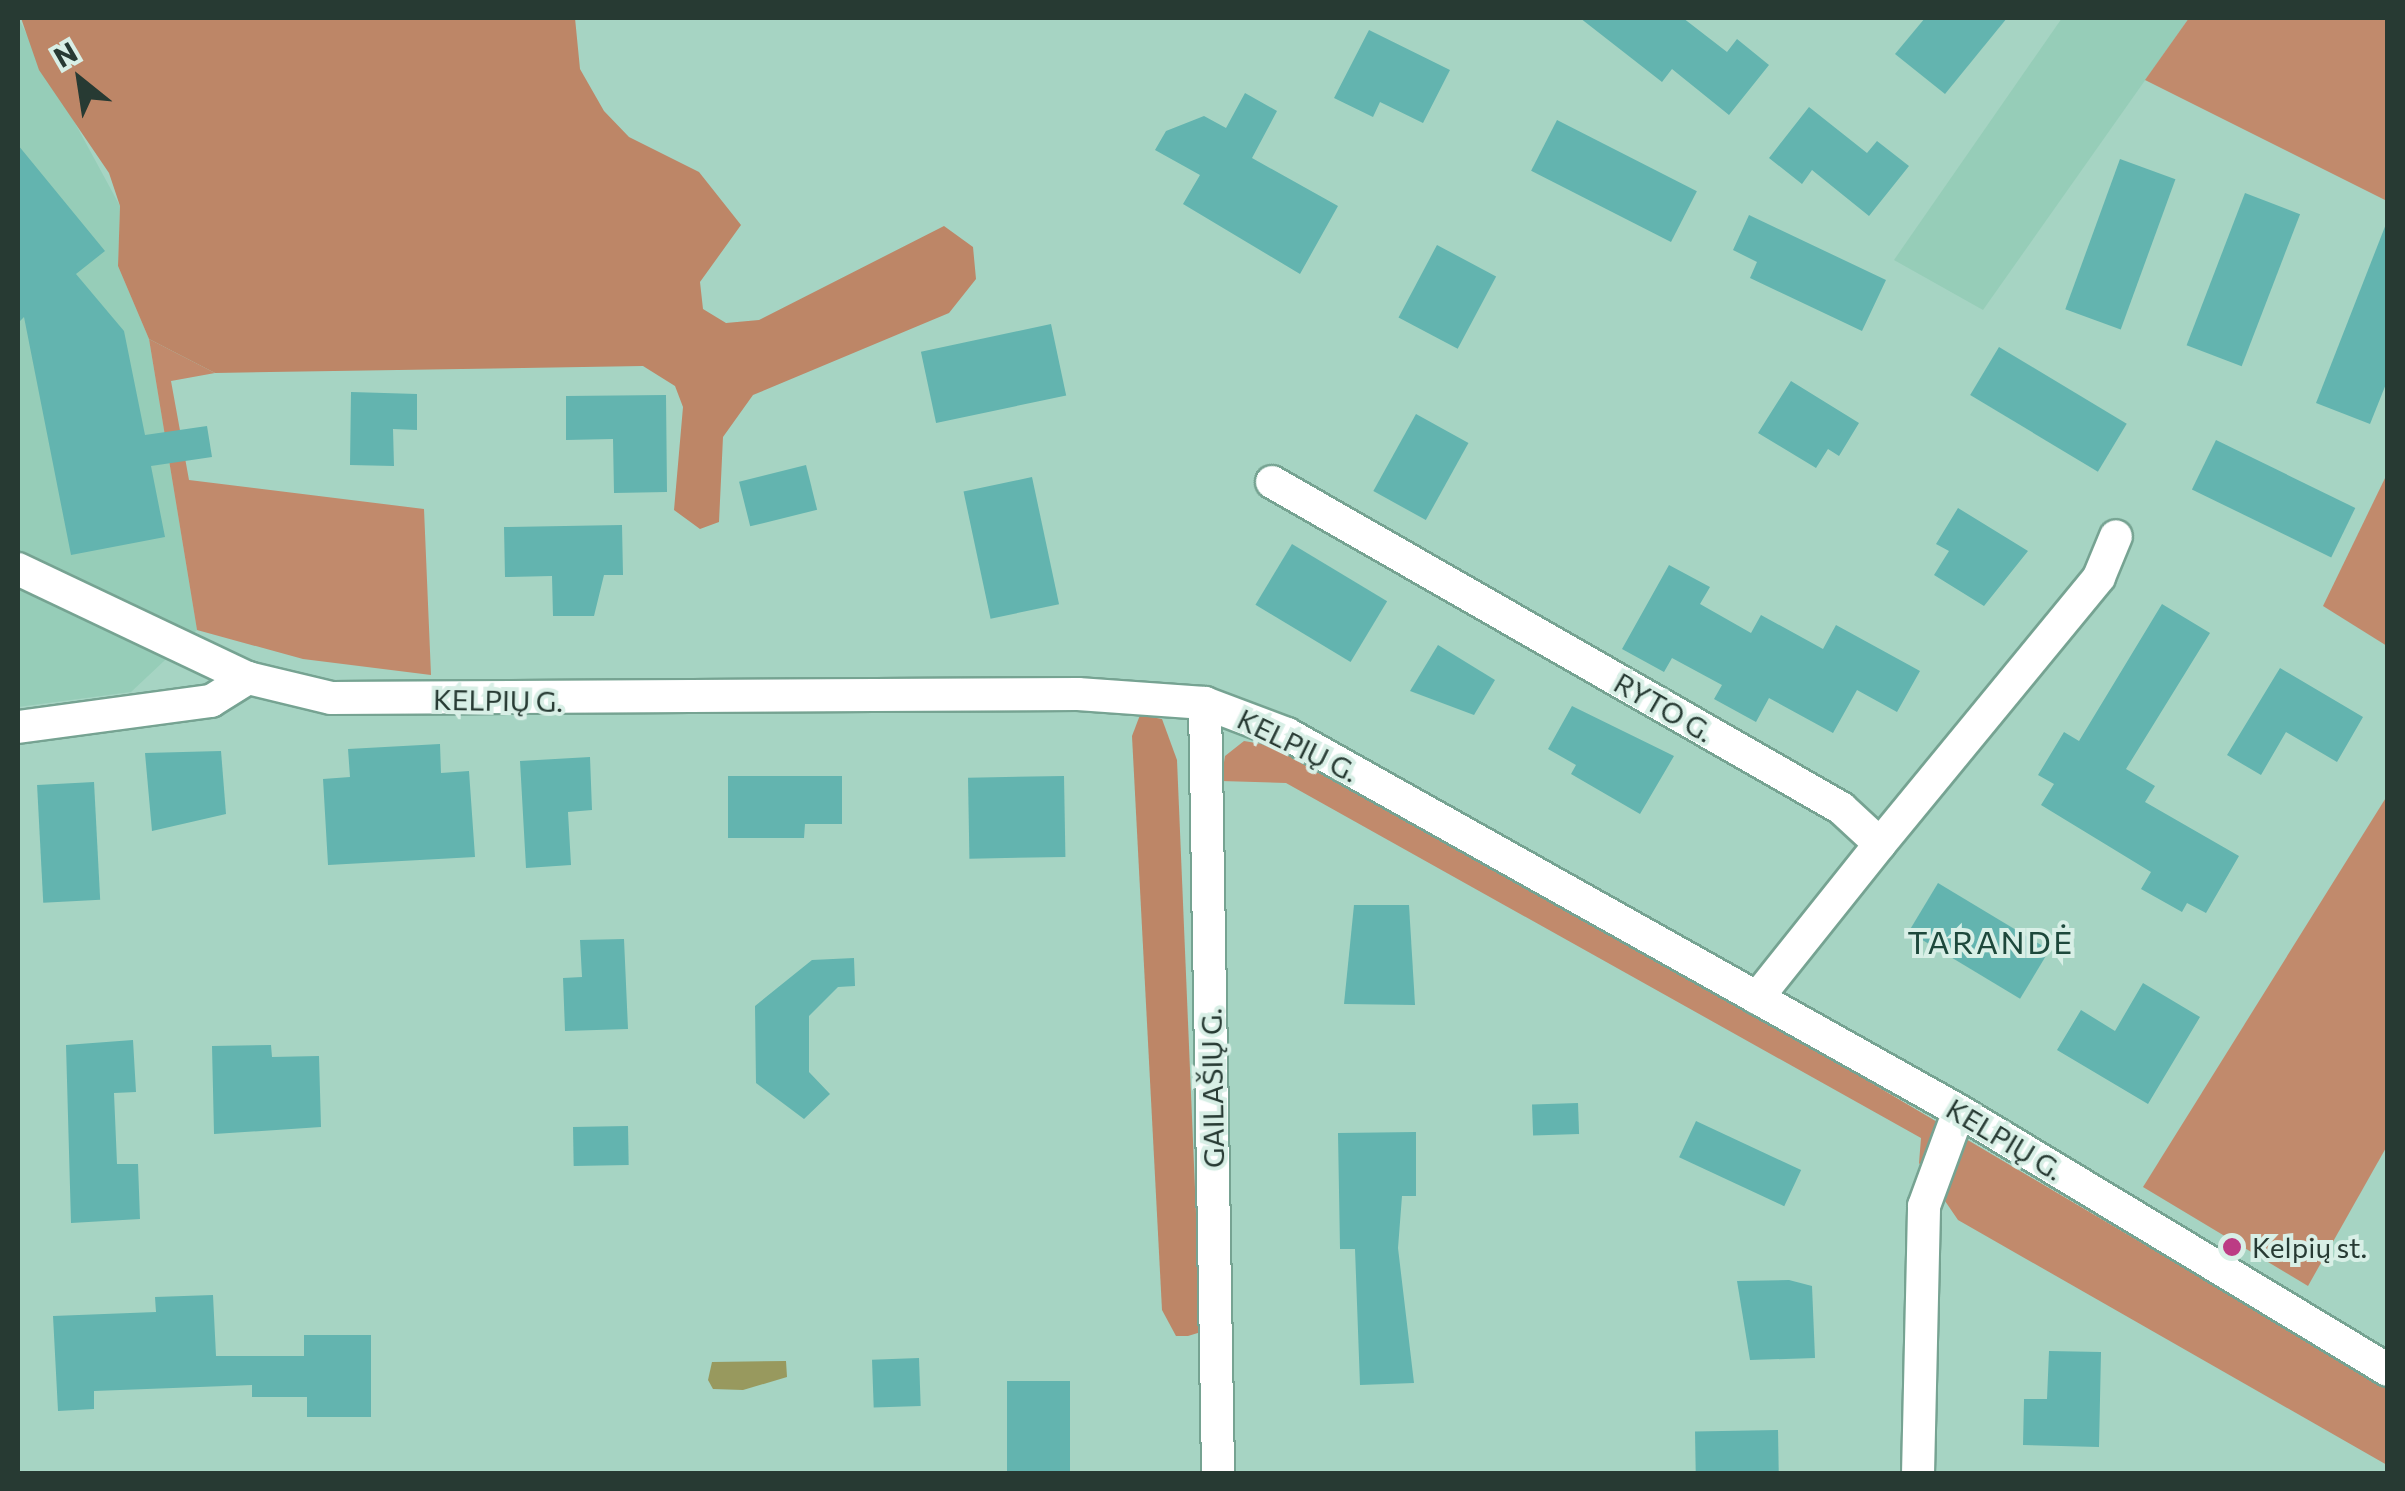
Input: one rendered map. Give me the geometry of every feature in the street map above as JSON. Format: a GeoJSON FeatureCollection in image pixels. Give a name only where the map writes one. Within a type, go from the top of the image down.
{"type":"FeatureCollection","features":[{"type":"Feature","properties":{"kind":"street","name":"RYTO G."},"geometry":{"type":"LineString","coordinates":[[1272,482],[1841,808],[1880,844]]}},
{"type":"Feature","properties":{"kind":"street"},"geometry":{"type":"LineString","coordinates":[[1758,998],[2100,577],[2116,536]]}},
{"type":"Feature","properties":{"kind":"street","name":"KELPIŲ G."},"geometry":{"type":"LineString","coordinates":[[18,568],[248,678],[331,698],[1078,694],[1205,703],[1287,734],[1959,1111],[2388,1370]]}},
{"type":"Feature","properties":{"kind":"street"},"geometry":{"type":"LineString","coordinates":[[18,727],[211,701],[248,678]]}},
{"type":"Feature","properties":{"kind":"street","name":"GAILAŠIŲ G."},"geometry":{"type":"LineString","coordinates":[[1205,703],[1218,1474]]}},
{"type":"Feature","properties":{"kind":"street"},"geometry":{"type":"LineString","coordinates":[[1918,1474],[1924,1206],[1959,1111]]}},
{"type":"Feature","properties":{"kind":"shaded area"},"geometry":{"type":"Polygon","coordinates":[[[18,18],[120,206],[118,266],[149,339],[197,630],[131,692],[18,707],[18,18]]]}},
{"type":"Feature","properties":{"kind":"shaded area"},"geometry":{"type":"Polygon","coordinates":[[[21,18],[575,18],[580,69],[604,111],[629,137],[699,172],[741,225],[700,282],[703,309],[726,323],[759,320],[944,226],[973,247],[976,279],[949,313],[753,395],[723,437],[719,522],[700,529],[674,510],[683,407],[675,386],[643,366],[215,373],[149,339],[118,266],[120,206],[109,173],[39,70],[21,18]]]}},
{"type":"Feature","properties":{"kind":"shaded area"},"geometry":{"type":"Polygon","coordinates":[[[2062,18],[2189,18],[1983,310],[1894,260],[2062,18]]]}},
{"type":"Feature","properties":{"kind":"shaded area"},"geometry":{"type":"Polygon","coordinates":[[[2189,18],[2387,18],[2387,201],[2145,80],[2189,18]]]}},
{"type":"Feature","properties":{"kind":"shaded area"},"geometry":{"type":"Polygon","coordinates":[[[149,339],[215,373],[171,381],[189,480],[424,509],[431,675],[303,659],[197,630],[149,339]]]}},
{"type":"Feature","properties":{"kind":"shaded area"},"geometry":{"type":"Polygon","coordinates":[[[2387,474],[2387,646],[2323,606],[2387,474]]]}},
{"type":"Feature","properties":{"kind":"shaded area"},"geometry":{"type":"Polygon","coordinates":[[[1140,715],[1162,719],[1177,760],[1201,1332],[1188,1336],[1176,1336],[1162,1310],[1132,736],[1140,715]]]}},
{"type":"Feature","properties":{"kind":"shaded area"},"geometry":{"type":"Polygon","coordinates":[[[1244,741],[1286,748],[1643,948],[2387,1388],[2387,1465],[1958,1220],[1919,1163],[1921,1138],[1286,783],[1221,781],[1225,756],[1244,741]]]}},
{"type":"Feature","properties":{"kind":"shaded area"},"geometry":{"type":"Polygon","coordinates":[[[2387,796],[2387,1146],[2308,1286],[2143,1187],[2387,796]]]}},
{"type":"Feature","properties":{"kind":"shaded area"},"geometry":{"type":"Polygon","coordinates":[[[786,1361],[787,1377],[743,1390],[713,1389],[708,1380],[712,1362],[786,1361]]]}},
{"type":"Feature","properties":{"kind":"building"},"geometry":{"type":"Polygon","coordinates":[[[1580,18],[1683,18],[1727,52],[1737,39],[1769,65],[1729,115],[1672,69],[1662,82],[1580,18]]]}},
{"type":"Feature","properties":{"kind":"building"},"geometry":{"type":"Polygon","coordinates":[[[1925,18],[2007,18],[1945,94],[1895,54],[1925,18]]]}},
{"type":"Feature","properties":{"kind":"building"},"geometry":{"type":"Polygon","coordinates":[[[1369,30],[1450,70],[1423,123],[1380,102],[1373,117],[1334,98],[1369,30]]]}},
{"type":"Feature","properties":{"kind":"building"},"geometry":{"type":"Polygon","coordinates":[[[1245,93],[1277,111],[1252,158],[1338,206],[1300,274],[1183,204],[1200,175],[1155,150],[1166,131],[1204,116],[1226,128],[1245,93]]]}},
{"type":"Feature","properties":{"kind":"building"},"geometry":{"type":"Polygon","coordinates":[[[1809,107],[1867,153],[1877,141],[1909,166],[1869,216],[1812,170],[1802,184],[1769,158],[1809,107]]]}},
{"type":"Feature","properties":{"kind":"building"},"geometry":{"type":"Polygon","coordinates":[[[1557,120],[1697,191],[1671,242],[1531,171],[1557,120]]]}},
{"type":"Feature","properties":{"kind":"building"},"geometry":{"type":"Polygon","coordinates":[[[18,145],[105,251],[76,274],[124,331],[145,435],[207,426],[212,457],[151,466],[165,537],[71,555],[24,317],[18,323],[18,145]]]}},
{"type":"Feature","properties":{"kind":"building"},"geometry":{"type":"Polygon","coordinates":[[[2120,159],[2175,179],[2121,330],[2065,309],[2120,159]]]}},
{"type":"Feature","properties":{"kind":"building"},"geometry":{"type":"Polygon","coordinates":[[[2245,193],[2300,214],[2242,366],[2187,345],[2245,193]]]}},
{"type":"Feature","properties":{"kind":"building"},"geometry":{"type":"Polygon","coordinates":[[[1749,215],[1886,280],[1862,331],[1750,278],[1757,262],[1733,250],[1749,215]]]}},
{"type":"Feature","properties":{"kind":"building"},"geometry":{"type":"Polygon","coordinates":[[[2386,224],[2388,379],[2370,424],[2316,403],[2386,224]]]}},
{"type":"Feature","properties":{"kind":"building"},"geometry":{"type":"Polygon","coordinates":[[[1437,245],[1496,276],[1458,349],[1399,317],[1437,245]]]}},
{"type":"Feature","properties":{"kind":"building"},"geometry":{"type":"Polygon","coordinates":[[[1051,324],[1066,395],[936,423],[921,352],[1051,324]]]}},
{"type":"Feature","properties":{"kind":"building"},"geometry":{"type":"Polygon","coordinates":[[[1999,347],[2127,424],[2098,472],[1970,395],[1999,347]]]}},
{"type":"Feature","properties":{"kind":"building"},"geometry":{"type":"Polygon","coordinates":[[[1791,381],[1859,423],[1839,456],[1828,449],[1816,468],[1758,433],[1791,381]]]}},
{"type":"Feature","properties":{"kind":"building"},"geometry":{"type":"Polygon","coordinates":[[[351,392],[417,394],[417,430],[393,429],[394,466],[350,465],[351,392]]]}},
{"type":"Feature","properties":{"kind":"building"},"geometry":{"type":"Polygon","coordinates":[[[666,395],[667,492],[614,493],[613,439],[566,440],[566,396],[666,395]]]}},
{"type":"Feature","properties":{"kind":"building"},"geometry":{"type":"Polygon","coordinates":[[[1416,414],[1468,443],[1426,520],[1373,491],[1416,414]]]}},
{"type":"Feature","properties":{"kind":"building"},"geometry":{"type":"Polygon","coordinates":[[[2216,440],[2355,508],[2331,557],[2192,489],[2216,440]]]}},
{"type":"Feature","properties":{"kind":"building"},"geometry":{"type":"Polygon","coordinates":[[[806,465],[817,510],[750,526],[739,482],[806,465]]]}},
{"type":"Feature","properties":{"kind":"building"},"geometry":{"type":"Polygon","coordinates":[[[1032,477],[1059,604],[991,619],[964,492],[1032,477]]]}},
{"type":"Feature","properties":{"kind":"building"},"geometry":{"type":"Polygon","coordinates":[[[1958,508],[2028,551],[1984,606],[1934,575],[1949,551],[1936,544],[1958,508]]]}},
{"type":"Feature","properties":{"kind":"building"},"geometry":{"type":"Polygon","coordinates":[[[622,525],[623,575],[604,575],[594,616],[553,616],[552,576],[505,577],[504,527],[622,525]]]}},
{"type":"Feature","properties":{"kind":"building"},"geometry":{"type":"Polygon","coordinates":[[[1292,544],[1387,601],[1351,662],[1255,605],[1292,544]]]}},
{"type":"Feature","properties":{"kind":"building"},"geometry":{"type":"Polygon","coordinates":[[[1669,565],[1710,587],[1700,604],[1751,633],[1761,615],[1823,649],[1836,625],[1920,671],[1897,712],[1857,690],[1833,733],[1769,698],[1756,722],[1714,699],[1722,685],[1672,658],[1664,672],[1622,649],[1669,565]]]}},
{"type":"Feature","properties":{"kind":"building"},"geometry":{"type":"Polygon","coordinates":[[[2162,604],[2210,633],[2126,769],[2155,786],[2145,802],[2239,856],[2206,913],[2187,903],[2182,912],[2141,889],[2151,872],[2041,805],[2054,784],[2038,775],[2064,732],[2079,741],[2162,604]]]}},
{"type":"Feature","properties":{"kind":"building"},"geometry":{"type":"Polygon","coordinates":[[[1438,645],[1495,680],[1474,715],[1410,691],[1438,645]]]}},
{"type":"Feature","properties":{"kind":"building"},"geometry":{"type":"Polygon","coordinates":[[[2280,668],[2363,717],[2337,762],[2286,732],[2261,775],[2227,755],[2280,668]]]}},
{"type":"Feature","properties":{"kind":"building"},"geometry":{"type":"Polygon","coordinates":[[[1572,706],[1674,756],[1640,814],[1571,774],[1576,765],[1548,749],[1572,706]]]}},
{"type":"Feature","properties":{"kind":"building"},"geometry":{"type":"Polygon","coordinates":[[[440,744],[441,773],[469,771],[475,857],[328,865],[323,779],[350,777],[348,749],[440,744]]]}},
{"type":"Feature","properties":{"kind":"building"},"geometry":{"type":"Polygon","coordinates":[[[221,751],[226,814],[152,831],[145,753],[221,751]]]}},
{"type":"Feature","properties":{"kind":"building"},"geometry":{"type":"Polygon","coordinates":[[[590,757],[592,810],[568,812],[571,865],[526,868],[520,761],[590,757]]]}},
{"type":"Feature","properties":{"kind":"building"},"geometry":{"type":"Polygon","coordinates":[[[728,776],[842,776],[842,824],[805,824],[804,838],[728,838],[728,776]]]}},
{"type":"Feature","properties":{"kind":"building"},"geometry":{"type":"Polygon","coordinates":[[[1064,776],[1065,857],[969,859],[968,778],[1064,776]]]}},
{"type":"Feature","properties":{"kind":"building"},"geometry":{"type":"Polygon","coordinates":[[[94,782],[100,900],[43,903],[37,785],[94,782]]]}},
{"type":"Feature","properties":{"kind":"building"},"geometry":{"type":"Polygon","coordinates":[[[1938,883],[2049,950],[2020,999],[1909,932],[1938,883]]]}},
{"type":"Feature","properties":{"kind":"building"},"geometry":{"type":"Polygon","coordinates":[[[1354,905],[1409,905],[1415,1005],[1344,1004],[1354,905]]]}},
{"type":"Feature","properties":{"kind":"building"},"geometry":{"type":"Polygon","coordinates":[[[624,939],[628,1029],[565,1031],[563,978],[582,977],[580,940],[624,939]]]}},
{"type":"Feature","properties":{"kind":"building"},"geometry":{"type":"Polygon","coordinates":[[[854,958],[855,986],[838,987],[809,1016],[809,1072],[830,1094],[804,1119],[756,1083],[755,1006],[812,960],[854,958]]]}},
{"type":"Feature","properties":{"kind":"building"},"geometry":{"type":"Polygon","coordinates":[[[2143,983],[2200,1017],[2148,1104],[2057,1050],[2081,1010],[2115,1031],[2143,983]]]}},
{"type":"Feature","properties":{"kind":"building"},"geometry":{"type":"Polygon","coordinates":[[[133,1040],[136,1092],[114,1093],[117,1164],[138,1164],[140,1219],[71,1223],[66,1045],[133,1040]]]}},
{"type":"Feature","properties":{"kind":"building"},"geometry":{"type":"Polygon","coordinates":[[[271,1045],[272,1057],[319,1056],[321,1127],[214,1134],[212,1046],[271,1045]]]}},
{"type":"Feature","properties":{"kind":"building"},"geometry":{"type":"Polygon","coordinates":[[[1578,1103],[1579,1134],[1533,1136],[1532,1105],[1578,1103]]]}},
{"type":"Feature","properties":{"kind":"building"},"geometry":{"type":"Polygon","coordinates":[[[1696,1121],[1801,1170],[1784,1206],[1679,1157],[1696,1121]]]}},
{"type":"Feature","properties":{"kind":"building"},"geometry":{"type":"Polygon","coordinates":[[[628,1126],[629,1165],[574,1166],[573,1127],[628,1126]]]}},
{"type":"Feature","properties":{"kind":"building"},"geometry":{"type":"Polygon","coordinates":[[[1416,1132],[1416,1196],[1402,1196],[1398,1248],[1414,1383],[1360,1385],[1355,1249],[1340,1249],[1338,1133],[1416,1132]]]}},
{"type":"Feature","properties":{"kind":"building"},"geometry":{"type":"Polygon","coordinates":[[[1789,1280],[1812,1286],[1815,1358],[1750,1360],[1737,1281],[1789,1280]]]}},
{"type":"Feature","properties":{"kind":"building"},"geometry":{"type":"Polygon","coordinates":[[[213,1295],[216,1356],[304,1356],[304,1335],[371,1335],[371,1417],[307,1417],[307,1397],[252,1397],[252,1385],[94,1391],[94,1409],[58,1411],[53,1316],[156,1312],[155,1297],[213,1295]]]}},
{"type":"Feature","properties":{"kind":"building"},"geometry":{"type":"Polygon","coordinates":[[[2049,1351],[2101,1352],[2099,1447],[2023,1445],[2024,1399],[2047,1399],[2049,1351]]]}},
{"type":"Feature","properties":{"kind":"building"},"geometry":{"type":"Polygon","coordinates":[[[919,1358],[921,1406],[874,1408],[872,1360],[919,1358]]]}},
{"type":"Feature","properties":{"kind":"building"},"geometry":{"type":"Polygon","coordinates":[[[1007,1381],[1070,1381],[1070,1474],[1007,1474],[1007,1381]]]}},
{"type":"Feature","properties":{"kind":"building"},"geometry":{"type":"Polygon","coordinates":[[[1778,1430],[1779,1474],[1696,1474],[1695,1431],[1778,1430]]]}},
{"type":"Feature","properties":{"kind":"place","name":"Kelpių st."},"geometry":{"type":"Point","coordinates":[2232,1247]}},
{"type":"Feature","properties":{"kind":"district","name":"TARANDĖ"},"geometry":{"type":"Point","coordinates":[1991,941]}}]}
